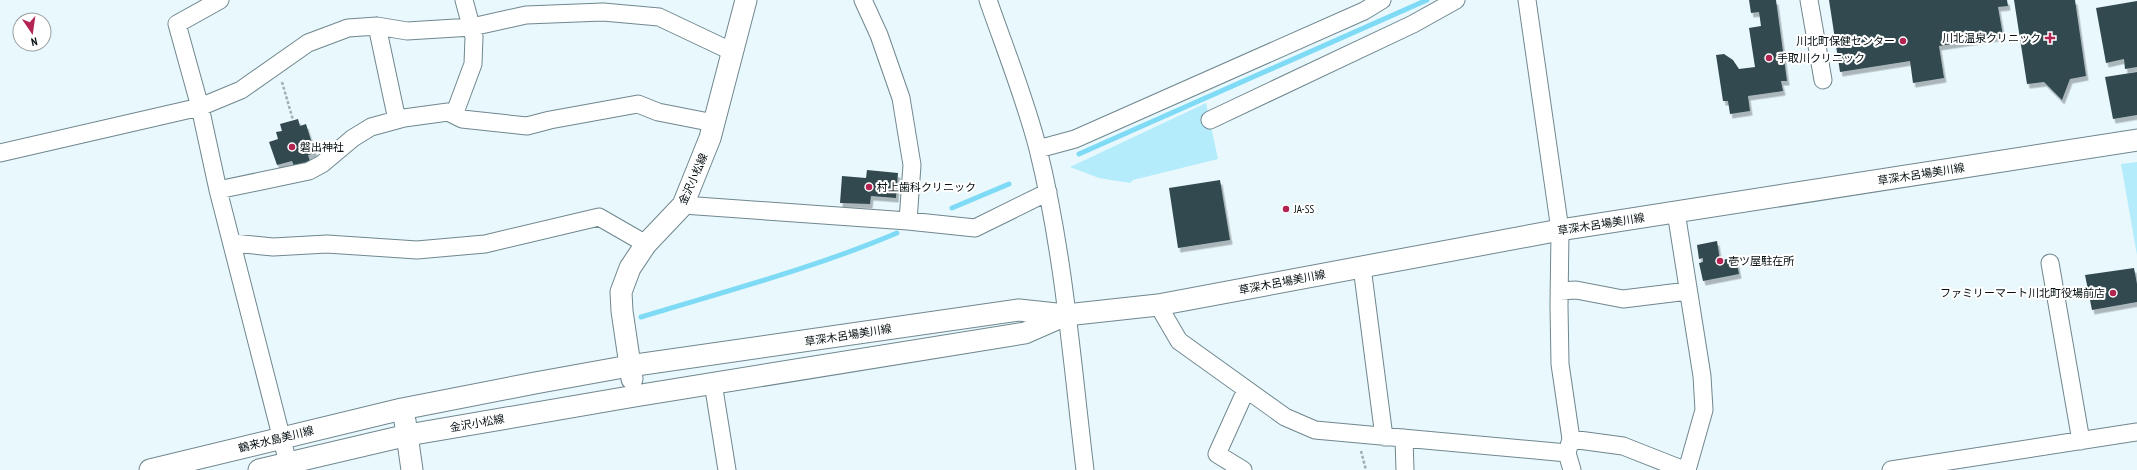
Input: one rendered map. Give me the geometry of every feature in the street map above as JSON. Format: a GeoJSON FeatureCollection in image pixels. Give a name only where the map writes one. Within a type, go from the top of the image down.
{"type":"FeatureCollection","features":[{"type":"Feature","properties":{"kind":"main road","name":"金沢小松線"},"geometry":{"type":"LineString","coordinates":[[408,435],[635,396],[629,366],[621,292],[630,268],[646,244],[683,205],[710,138],[746,0]]}},
{"type":"Feature","properties":{"kind":"main road","name":"草深木呂場美川線"},"geometry":{"type":"LineString","coordinates":[[629,366],[1019,310],[1066,315],[1158,305],[1560,230],[2137,140]]}},
{"type":"Feature","properties":{"kind":"main road","name":"草深木呂場美川線"},"geometry":{"type":"LineString","coordinates":[[635,396],[1025,333],[1066,315]]}},
{"type":"Feature","properties":{"kind":"main road"},"geometry":{"type":"LineString","coordinates":[[412,470],[408,435],[402,408],[629,366]]}},
{"type":"Feature","properties":{"kind":"main road","name":"鶴来水島美川線"},"geometry":{"type":"LineString","coordinates":[[150,470],[402,408]]}},
{"type":"Feature","properties":{"kind":"main road"},"geometry":{"type":"LineString","coordinates":[[259,470],[408,435]]}},
{"type":"Feature","properties":{"kind":"street"},"geometry":{"type":"LineString","coordinates":[[220,0],[176,24],[200,107],[218,190],[233,243],[288,463]]}},
{"type":"Feature","properties":{"kind":"street"},"geometry":{"type":"LineString","coordinates":[[454,115],[473,64],[474,37],[464,0]]}},
{"type":"Feature","properties":{"kind":"street"},"geometry":{"type":"LineString","coordinates":[[864,0],[879,35],[901,98],[912,165],[908,220]]}},
{"type":"Feature","properties":{"kind":"street"},"geometry":{"type":"LineString","coordinates":[[988,0],[1029,116],[1048,192],[1066,315],[1085,470]]}},
{"type":"Feature","properties":{"kind":"street"},"geometry":{"type":"LineString","coordinates":[[1038,149],[1075,139],[1364,10],[1382,0]]}},
{"type":"Feature","properties":{"kind":"street"},"geometry":{"type":"LineString","coordinates":[[1210,120],[1413,24],[1456,0]]}},
{"type":"Feature","properties":{"kind":"street"},"geometry":{"type":"LineString","coordinates":[[1527,0],[1560,230],[1560,364],[1572,470]]}},
{"type":"Feature","properties":{"kind":"street"},"geometry":{"type":"LineString","coordinates":[[1809,0],[1822,80]]}},
{"type":"Feature","properties":{"kind":"street"},"geometry":{"type":"LineString","coordinates":[[0,153],[200,107],[241,90],[308,43],[348,28],[377,26],[407,31],[472,27],[526,15],[603,12],[659,17],[733,52]]}},
{"type":"Feature","properties":{"kind":"street"},"geometry":{"type":"LineString","coordinates":[[377,26],[397,120]]}},
{"type":"Feature","properties":{"kind":"street"},"geometry":{"type":"LineString","coordinates":[[218,190],[309,171],[322,164],[353,138],[371,127],[397,120],[448,112],[462,119],[527,126],[550,120],[638,104],[658,112],[714,123]]}},
{"type":"Feature","properties":{"kind":"street"},"geometry":{"type":"LineString","coordinates":[[683,205],[908,220],[975,228],[1048,192]]}},
{"type":"Feature","properties":{"kind":"street"},"geometry":{"type":"LineString","coordinates":[[1158,305],[1179,342],[1285,417],[1315,430],[1404,438],[1569,446],[1623,446],[1680,469],[1704,410],[1702,376],[1676,212]]}},
{"type":"Feature","properties":{"kind":"street"},"geometry":{"type":"LineString","coordinates":[[233,243],[273,247],[327,244],[417,250],[485,244],[599,217],[646,244]]}},
{"type":"Feature","properties":{"kind":"street"},"geometry":{"type":"LineString","coordinates":[[2050,263],[2080,441]]}},
{"type":"Feature","properties":{"kind":"street"},"geometry":{"type":"LineString","coordinates":[[1362,267],[1384,436]]}},
{"type":"Feature","properties":{"kind":"street"},"geometry":{"type":"LineString","coordinates":[[1559,291],[1576,290],[1623,299],[1688,291]]}},
{"type":"Feature","properties":{"kind":"street"},"geometry":{"type":"LineString","coordinates":[[713,383],[727,470]]}},
{"type":"Feature","properties":{"kind":"street"},"geometry":{"type":"LineString","coordinates":[[1243,470],[1217,454],[1246,390]]}},
{"type":"Feature","properties":{"kind":"street"},"geometry":{"type":"LineString","coordinates":[[1891,470],[2137,432]]}},
{"type":"Feature","properties":{"kind":"street"},"geometry":{"type":"LineString","coordinates":[[1404,438],[1405,470]]}},
{"type":"Feature","properties":{"kind":"path"},"geometry":{"type":"LineString","coordinates":[[276,65],[293,120]]}},
{"type":"Feature","properties":{"kind":"shaded area"},"geometry":{"type":"Polygon","coordinates":[[[1206,103],[1218,159],[1133,180],[1130,183],[1099,178],[1070,167],[1206,103]]]}},
{"type":"Feature","properties":{"kind":"shaded area"},"geometry":{"type":"Polygon","coordinates":[[[2137,162],[2137,255],[2121,164],[2137,162]]]}},
{"type":"Feature","properties":{"kind":"building","name":"手取川クリニック"},"geometry":{"type":"Polygon","coordinates":[[[1749,0],[1776,0],[1787,81],[1781,81],[1783,91],[1748,96],[1750,111],[1730,114],[1728,101],[1723,101],[1716,55],[1724,54],[1733,60],[1739,69],[1755,67],[1749,28],[1761,26],[1759,12],[1751,13],[1749,0]]]}},
{"type":"Feature","properties":{"kind":"building","name":"川北町保健センター"},"geometry":{"type":"Polygon","coordinates":[[[1829,0],[2007,0],[2008,6],[1998,7],[2003,36],[1939,46],[1944,78],[1913,83],[1910,61],[1840,72],[1829,0]]]}},
{"type":"Feature","properties":{"kind":"building","name":"川北温泉クリニック"},"geometry":{"type":"Polygon","coordinates":[[[2014,0],[2075,0],[2086,76],[2070,79],[2062,100],[2044,82],[2027,84],[2014,0]]]}},
{"type":"Feature","properties":{"kind":"building"},"geometry":{"type":"Polygon","coordinates":[[[2137,1],[2137,67],[2125,69],[2124,59],[2106,63],[2096,8],[2137,1]]]}},
{"type":"Feature","properties":{"kind":"building"},"geometry":{"type":"Polygon","coordinates":[[[2137,72],[2137,115],[2113,119],[2105,77],[2137,72]]]}},
{"type":"Feature","properties":{"kind":"building","name":"磐出神社"},"geometry":{"type":"Polygon","coordinates":[[[298,119],[300,126],[306,124],[315,153],[308,155],[310,161],[294,166],[292,161],[277,165],[269,142],[278,139],[276,132],[282,131],[280,124],[298,119]]]}},
{"type":"Feature","properties":{"kind":"building","name":"村上歯科クリニック"},"geometry":{"type":"Polygon","coordinates":[[[867,170],[898,173],[896,198],[871,196],[870,204],[840,203],[842,176],[866,178],[867,170]]]}},
{"type":"Feature","properties":{"kind":"building"},"geometry":{"type":"Polygon","coordinates":[[[1220,180],[1230,240],[1178,248],[1169,188],[1220,180]]]}},
{"type":"Feature","properties":{"kind":"building","name":"壱ツ屋駐在所"},"geometry":{"type":"Polygon","coordinates":[[[1717,241],[1720,260],[1736,258],[1739,274],[1703,281],[1699,263],[1703,262],[1703,258],[1699,259],[1697,245],[1717,241]]]}},
{"type":"Feature","properties":{"kind":"building","name":"ファミリーマート川北町役場前店"},"geometry":{"type":"Polygon","coordinates":[[[2134,268],[2137,284],[2137,302],[2092,310],[2085,275],[2134,268]]]}},
{"type":"Feature","properties":{"kind":"waterway"},"geometry":{"type":"LineString","coordinates":[[1079,154],[1427,0]]}},
{"type":"Feature","properties":{"kind":"waterway"},"geometry":{"type":"LineString","coordinates":[[952,208],[1009,184]]}},
{"type":"Feature","properties":{"kind":"waterway"},"geometry":{"type":"LineString","coordinates":[[641,317],[802,268],[866,246],[897,233]]}},
{"type":"Feature","properties":{"kind":"place","name":"川北温泉クリニック"},"geometry":{"type":"Point","coordinates":[2050,38]}},
{"type":"Feature","properties":{"kind":"place","name":"川北町保健センター"},"geometry":{"type":"Point","coordinates":[1903,41]}},
{"type":"Feature","properties":{"kind":"place","name":"手取川クリニック"},"geometry":{"type":"Point","coordinates":[1769,58]}},
{"type":"Feature","properties":{"kind":"place","name":"磐出神社"},"geometry":{"type":"Point","coordinates":[292,147]}},
{"type":"Feature","properties":{"kind":"place","name":"村上歯科クリニック"},"geometry":{"type":"Point","coordinates":[869,187]}},
{"type":"Feature","properties":{"kind":"place","name":"JA-SS"},"geometry":{"type":"Point","coordinates":[1286,209]}},
{"type":"Feature","properties":{"kind":"place","name":"壱ツ屋駐在所"},"geometry":{"type":"Point","coordinates":[1720,261]}},
{"type":"Feature","properties":{"kind":"place","name":"ファミリーマート川北町役場前店"},"geometry":{"type":"Point","coordinates":[2113,293]}}]}
